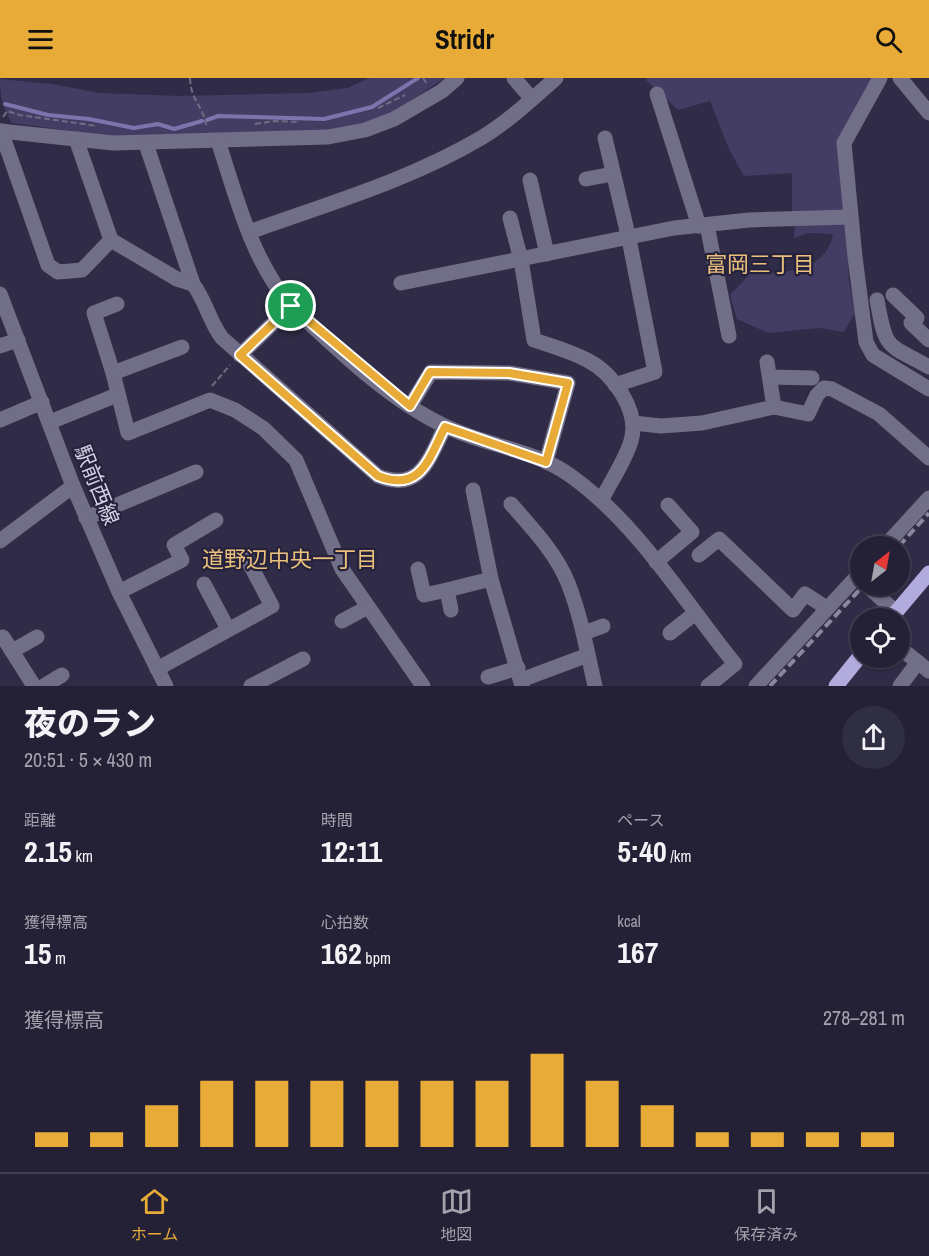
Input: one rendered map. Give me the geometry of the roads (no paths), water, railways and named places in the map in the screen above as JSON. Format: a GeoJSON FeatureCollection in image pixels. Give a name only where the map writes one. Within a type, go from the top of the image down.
{"type":"FeatureCollection","features":[{"type":"Feature","properties":{"kind":"main road"},"geometry":{"type":"LineString","coordinates":[[900,608],[929,573]]}},
{"type":"Feature","properties":{"kind":"main road"},"geometry":{"type":"LineString","coordinates":[[836,686],[851,668]]}},
{"type":"Feature","properties":{"kind":"street"},"geometry":{"type":"LineString","coordinates":[[111,240],[82,270],[57,272],[48,265],[0,126],[76,139],[146,144],[328,137],[365,130],[404,113],[442,91],[458,78]]}},
{"type":"Feature","properties":{"kind":"street"},"geometry":{"type":"LineString","coordinates":[[514,78],[532,99]]}},
{"type":"Feature","properties":{"kind":"street"},"geometry":{"type":"LineString","coordinates":[[249,232],[406,176],[480,138],[505,122],[556,78]]}},
{"type":"Feature","properties":{"kind":"street"},"geometry":{"type":"LineString","coordinates":[[880,78],[844,142],[850,217],[866,342],[873,355],[927,383]]}},
{"type":"Feature","properties":{"kind":"street"},"geometry":{"type":"LineString","coordinates":[[900,78],[928,109]]}},
{"type":"Feature","properties":{"kind":"street"},"geometry":{"type":"LineString","coordinates":[[657,94],[703,225],[729,336]]}},
{"type":"Feature","properties":{"kind":"street"},"geometry":{"type":"LineString","coordinates":[[605,138],[629,238],[655,372],[615,385]]}},
{"type":"Feature","properties":{"kind":"street"},"geometry":{"type":"LineString","coordinates":[[76,139],[111,240],[177,279],[193,284]]}},
{"type":"Feature","properties":{"kind":"street"},"geometry":{"type":"LineString","coordinates":[[218,141],[259,259],[277,289],[291,306],[410,406],[445,427],[546,462],[569,474],[602,499],[633,531],[694,614],[735,664],[708,686]]}},
{"type":"Feature","properties":{"kind":"street"},"geometry":{"type":"LineString","coordinates":[[146,144],[193,284],[205,300],[213,327],[222,338],[378,476],[391,482],[404,482],[423,469],[445,427]]}},
{"type":"Feature","properties":{"kind":"street"},"geometry":{"type":"LineString","coordinates":[[586,179],[613,174]]}},
{"type":"Feature","properties":{"kind":"street"},"geometry":{"type":"LineString","coordinates":[[530,180],[547,254]]}},
{"type":"Feature","properties":{"kind":"street"},"geometry":{"type":"LineString","coordinates":[[401,283],[674,228],[749,220],[850,217]]}},
{"type":"Feature","properties":{"kind":"street"},"geometry":{"type":"LineString","coordinates":[[510,218],[521,260],[534,340],[590,361],[615,385],[628,404],[633,423],[631,440],[602,499]]}},
{"type":"Feature","properties":{"kind":"street","name":"駅前西線"},"geometry":{"type":"LineString","coordinates":[[0,294],[86,518],[119,592],[166,686]]}},
{"type":"Feature","properties":{"kind":"street"},"geometry":{"type":"LineString","coordinates":[[893,294],[917,318],[911,323],[929,340]]}},
{"type":"Feature","properties":{"kind":"street"},"geometry":{"type":"LineString","coordinates":[[878,300],[884,337],[890,345],[929,367]]}},
{"type":"Feature","properties":{"kind":"street"},"geometry":{"type":"LineString","coordinates":[[117,304],[94,313],[113,373],[128,433],[210,400],[235,410],[263,428],[296,460],[342,569],[366,608],[423,686]]}},
{"type":"Feature","properties":{"kind":"street"},"geometry":{"type":"LineString","coordinates":[[240,355],[291,306]]}},
{"type":"Feature","properties":{"kind":"street"},"geometry":{"type":"LineString","coordinates":[[0,346],[18,340]]}},
{"type":"Feature","properties":{"kind":"street"},"geometry":{"type":"LineString","coordinates":[[113,373],[182,347]]}},
{"type":"Feature","properties":{"kind":"street"},"geometry":{"type":"LineString","coordinates":[[774,407],[769,370],[812,378]]}},
{"type":"Feature","properties":{"kind":"street"},"geometry":{"type":"LineString","coordinates":[[410,406],[430,372],[509,373],[568,383],[546,462]]}},
{"type":"Feature","properties":{"kind":"street"},"geometry":{"type":"LineString","coordinates":[[633,423],[661,426],[702,423],[774,407],[808,414],[817,394],[824,388],[832,389],[879,414],[929,458]]}},
{"type":"Feature","properties":{"kind":"street"},"geometry":{"type":"LineString","coordinates":[[50,422],[117,395]]}},
{"type":"Feature","properties":{"kind":"street"},"geometry":{"type":"LineString","coordinates":[[0,420],[42,402]]}},
{"type":"Feature","properties":{"kind":"street"},"geometry":{"type":"LineString","coordinates":[[86,518],[196,472]]}},
{"type":"Feature","properties":{"kind":"street"},"geometry":{"type":"LineString","coordinates":[[0,541],[73,486]]}},
{"type":"Feature","properties":{"kind":"street"},"geometry":{"type":"LineString","coordinates":[[473,490],[503,628],[520,678]]}},
{"type":"Feature","properties":{"kind":"street"},"geometry":{"type":"LineString","coordinates":[[894,536],[929,498]]}},
{"type":"Feature","properties":{"kind":"street"},"geometry":{"type":"LineString","coordinates":[[511,504],[540,536],[567,581],[584,633],[596,686]]}},
{"type":"Feature","properties":{"kind":"street"},"geometry":{"type":"LineString","coordinates":[[656,562],[692,532],[668,505]]}},
{"type":"Feature","properties":{"kind":"street"},"geometry":{"type":"LineString","coordinates":[[119,592],[182,560],[174,544],[216,520]]}},
{"type":"Feature","properties":{"kind":"street"},"geometry":{"type":"LineString","coordinates":[[699,555],[718,539],[793,610],[805,594],[828,608]]}},
{"type":"Feature","properties":{"kind":"street"},"geometry":{"type":"LineString","coordinates":[[157,669],[272,606],[246,557]]}},
{"type":"Feature","properties":{"kind":"street"},"geometry":{"type":"LineString","coordinates":[[418,569],[424,595],[491,579]]}},
{"type":"Feature","properties":{"kind":"street"},"geometry":{"type":"LineString","coordinates":[[204,584],[228,629]]}},
{"type":"Feature","properties":{"kind":"street"},"geometry":{"type":"LineString","coordinates":[[756,686],[828,608],[850,588]]}},
{"type":"Feature","properties":{"kind":"street"},"geometry":{"type":"LineString","coordinates":[[447,590],[451,610]]}},
{"type":"Feature","properties":{"kind":"street"},"geometry":{"type":"LineString","coordinates":[[877,596],[888,608]]}},
{"type":"Feature","properties":{"kind":"street"},"geometry":{"type":"LineString","coordinates":[[342,621],[366,608]]}},
{"type":"Feature","properties":{"kind":"street"},"geometry":{"type":"LineString","coordinates":[[670,633],[694,614]]}},
{"type":"Feature","properties":{"kind":"street"},"geometry":{"type":"LineString","coordinates":[[584,633],[603,626]]}},
{"type":"Feature","properties":{"kind":"street"},"geometry":{"type":"LineString","coordinates":[[3,637],[34,686]]}},
{"type":"Feature","properties":{"kind":"street"},"geometry":{"type":"LineString","coordinates":[[12,651],[38,637]]}},
{"type":"Feature","properties":{"kind":"street"},"geometry":{"type":"LineString","coordinates":[[488,677],[520,678],[588,655]]}},
{"type":"Feature","properties":{"kind":"street"},"geometry":{"type":"LineString","coordinates":[[900,686],[924,666],[910,656]]}},
{"type":"Feature","properties":{"kind":"street"},"geometry":{"type":"LineString","coordinates":[[251,686],[303,658]]}},
{"type":"Feature","properties":{"kind":"street"},"geometry":{"type":"LineString","coordinates":[[44,686],[62,675]]}},
{"type":"Feature","properties":{"kind":"waterway"},"geometry":{"type":"LineString","coordinates":[[207,120],[218,116],[324,119],[372,107],[418,78]]}},
{"type":"Feature","properties":{"kind":"waterway"},"geometry":{"type":"LineString","coordinates":[[5,104],[48,115],[89,119],[134,128],[158,124],[174,129],[202,121]]}},
{"type":"Feature","properties":{"kind":"railway"},"geometry":{"type":"LineString","coordinates":[[908,536],[929,513]]}},
{"type":"Feature","properties":{"kind":"railway"},"geometry":{"type":"LineString","coordinates":[[770,686],[854,596]]}},
{"type":"Feature","properties":{"kind":"district","name":"富岡三丁目"},"geometry":{"type":"Point","coordinates":[760,264]}},
{"type":"Feature","properties":{"kind":"district","name":"道野辺中央一丁目"},"geometry":{"type":"Point","coordinates":[290,559]}}]}
